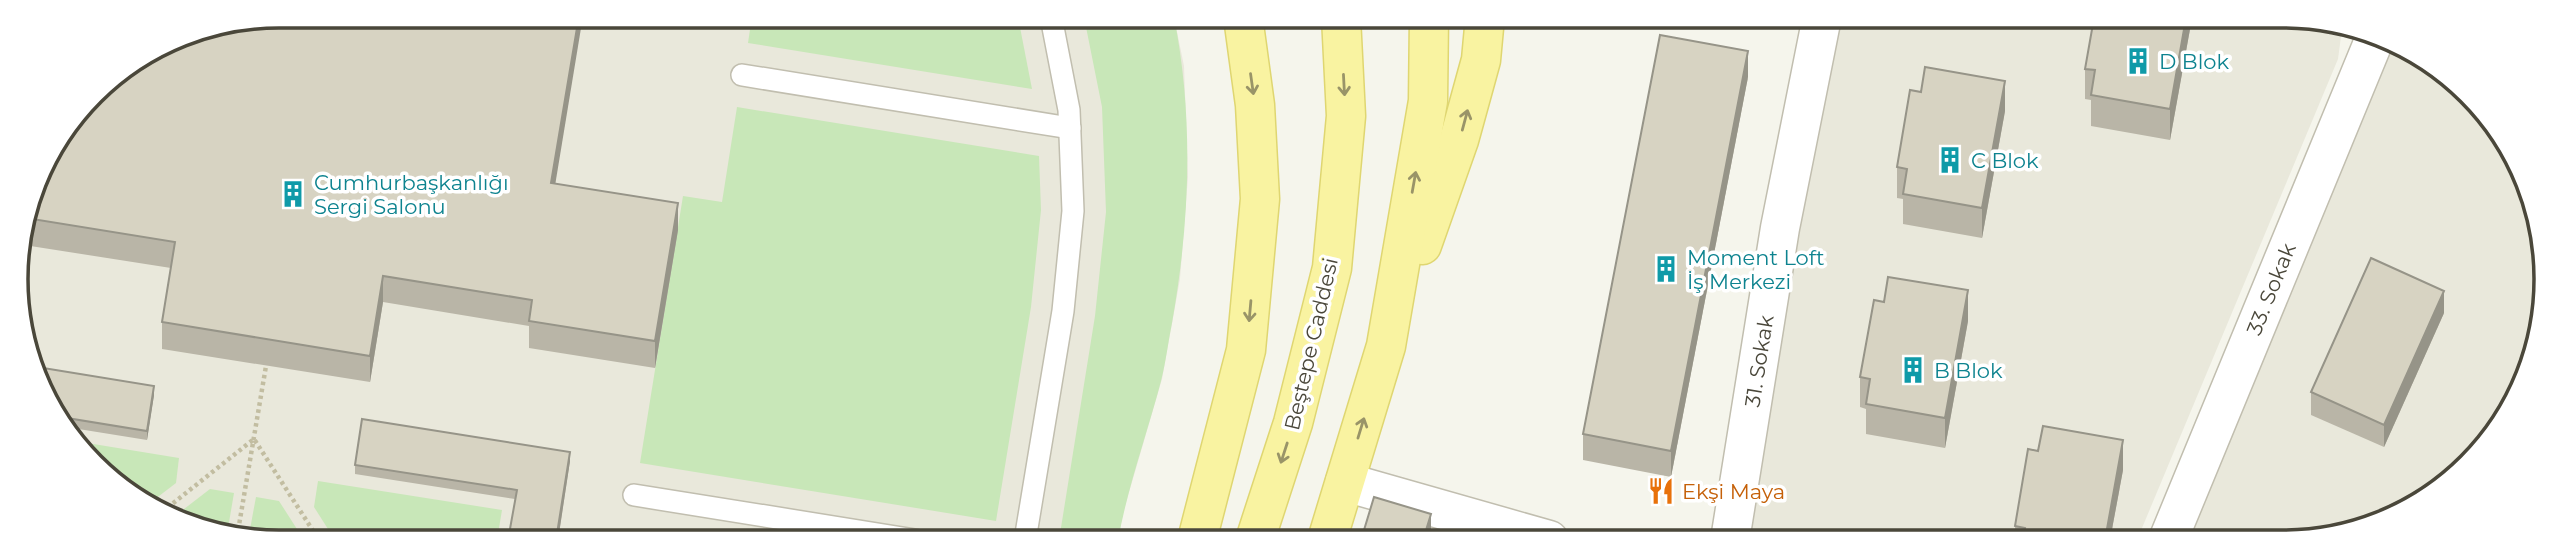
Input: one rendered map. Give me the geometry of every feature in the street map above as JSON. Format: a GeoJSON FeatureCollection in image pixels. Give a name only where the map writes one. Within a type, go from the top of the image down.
{"type":"FeatureCollection","features":[{"type":"Feature","properties":{"kind":"main road"},"geometry":{"type":"LineString","coordinates":[[1200,530],[1246,350],[1260,200],[1255,106],[1244,28]]}},
{"type":"Feature","properties":{"kind":"main road","name":"Beştepe Caddesi"},"geometry":{"type":"LineString","coordinates":[[1258,530],[1293,423],[1332,268],[1346,116],[1342,28]]}},
{"type":"Feature","properties":{"kind":"main road"},"geometry":{"type":"LineString","coordinates":[[1386,346],[1428,101],[1429,28]]}},
{"type":"Feature","properties":{"kind":"main road"},"geometry":{"type":"LineString","coordinates":[[1330,530],[1386,346],[1459,140],[1481,60],[1484,28]]}},
{"type":"Feature","properties":{"kind":"street","name":"31. Sokak"},"geometry":{"type":"LineString","coordinates":[[1732,530],[1780,228],[1820,28]]}},
{"type":"Feature","properties":{"kind":"street","name":"33. Sokak"},"geometry":{"type":"LineString","coordinates":[[2172,530],[2372,44]]}},
{"type":"Feature","properties":{"kind":"street"},"geometry":{"type":"LineString","coordinates":[[1345,482],[1514,530]]}},
{"type":"Feature","properties":{"kind":"lane"},"geometry":{"type":"LineString","coordinates":[[1028,530],[1064,299],[1073,211],[1069,110],[1053,28]]}},
{"type":"Feature","properties":{"kind":"lane"},"geometry":{"type":"LineString","coordinates":[[742,75],[1070,128]]}},
{"type":"Feature","properties":{"kind":"lane"},"geometry":{"type":"LineString","coordinates":[[634,495],[853,530]]}},
{"type":"Feature","properties":{"kind":"path"},"geometry":{"type":"LineString","coordinates":[[239,527],[265,366]]}},
{"type":"Feature","properties":{"kind":"path"},"geometry":{"type":"LineString","coordinates":[[171,505],[254,439]]}},
{"type":"Feature","properties":{"kind":"path"},"geometry":{"type":"LineString","coordinates":[[254,439],[313,530]]}},
{"type":"Feature","properties":{"kind":"shaded area"},"geometry":{"type":"Polygon","coordinates":[[[1176,28],[1184,66],[1188,177],[1180,279],[1162,379],[1120,530],[279,530],[246,528],[198,517],[153,496],[114,468],[80,432],[47,375],[33,328],[28,279],[33,230],[41,198],[56,165],[259,29],[1176,28]]]}},
{"type":"Feature","properties":{"kind":"shaded area"},"geometry":{"type":"Polygon","coordinates":[[[1834,28],[2283,28],[2316,30],[2341,35],[2338,59],[2141,530],[1750,530],[1834,28]]]}},
{"type":"Feature","properties":{"kind":"shaded area"},"geometry":{"type":"Polygon","coordinates":[[[2388,51],[2436,80],[2472,114],[2492,140],[2521,198],[2532,246],[2534,279],[2529,328],[2515,375],[2492,418],[2472,444],[2436,478],[2394,504],[2364,517],[2316,528],[2191,530],[2388,51]]]}},
{"type":"Feature","properties":{"kind":"green space"},"geometry":{"type":"Polygon","coordinates":[[[750,28],[1020,28],[1032,89],[748,43],[750,28]]]}},
{"type":"Feature","properties":{"kind":"green space"},"geometry":{"type":"Polygon","coordinates":[[[1086,28],[1176,28],[1185,93],[1186,208],[1178,285],[1163,374],[1120,530],[1061,530],[1095,316],[1106,212],[1102,107],[1086,28]]]}},
{"type":"Feature","properties":{"kind":"green space"},"geometry":{"type":"Polygon","coordinates":[[[737,107],[1039,156],[1041,210],[1031,307],[996,521],[640,463],[683,196],[722,202],[737,107]]]}},
{"type":"Feature","properties":{"kind":"green space"},"geometry":{"type":"Polygon","coordinates":[[[89,443],[179,458],[176,483],[157,498],[126,478],[89,443]]]}},
{"type":"Feature","properties":{"kind":"green space"},"geometry":{"type":"Polygon","coordinates":[[[318,481],[502,510],[499,530],[329,530],[314,507],[318,481]]]}},
{"type":"Feature","properties":{"kind":"green space"},"geometry":{"type":"Polygon","coordinates":[[[210,489],[234,493],[229,525],[182,511],[210,489]]]}},
{"type":"Feature","properties":{"kind":"green space"},"geometry":{"type":"Polygon","coordinates":[[[256,497],[279,501],[298,530],[279,530],[250,528],[256,497]]]}},
{"type":"Feature","properties":{"kind":"building","name":"Cumhurbaşkanlığı Sergi Salonu"},"geometry":{"type":"Polygon","coordinates":[[[577,28],[551,183],[678,203],[655,341],[529,321],[532,300],[383,276],[370,356],[162,322],[175,242],[36,220],[41,198],[62,153],[80,126],[114,90],[140,70],[183,47],[246,30],[577,28]]]}},
{"type":"Feature","properties":{"kind":"building","name":"D Blok"},"geometry":{"type":"Polygon","coordinates":[[[2092,28],[2184,28],[2170,109],[2091,95],[2095,70],[2085,69],[2092,28]]]}},
{"type":"Feature","properties":{"kind":"building","name":"Moment Loft İş Merkezi"},"geometry":{"type":"Polygon","coordinates":[[[1660,35],[1748,51],[1671,451],[1583,434],[1660,35]]]}},
{"type":"Feature","properties":{"kind":"building","name":"C Blok"},"geometry":{"type":"Polygon","coordinates":[[[1925,67],[2005,81],[1982,208],[1903,194],[1907,169],[1897,167],[1910,90],[1921,92],[1925,67]]]}},
{"type":"Feature","properties":{"kind":"building"},"geometry":{"type":"Polygon","coordinates":[[[2371,258],[2444,291],[2384,425],[2311,392],[2371,258]]]}},
{"type":"Feature","properties":{"kind":"building","name":"B Blok"},"geometry":{"type":"Polygon","coordinates":[[[1888,277],[1968,290],[1945,418],[1866,404],[1870,379],[1860,377],[1874,300],[1884,302],[1888,277]]]}},
{"type":"Feature","properties":{"kind":"building"},"geometry":{"type":"Polygon","coordinates":[[[44,368],[154,386],[147,431],[70,419],[44,368]]]}},
{"type":"Feature","properties":{"kind":"building"},"geometry":{"type":"Polygon","coordinates":[[[362,419],[570,452],[558,530],[510,530],[517,490],[355,465],[362,419]]]}},
{"type":"Feature","properties":{"kind":"building"},"geometry":{"type":"Polygon","coordinates":[[[2043,426],[2123,440],[2107,530],[2025,530],[2015,526],[2028,449],[2038,451],[2043,426]]]}},
{"type":"Feature","properties":{"kind":"building"},"geometry":{"type":"Polygon","coordinates":[[[1374,497],[1431,514],[1426,530],[1364,530],[1374,497]]]}},
{"type":"Feature","properties":{"kind":"place","name":"D Blok"},"geometry":{"type":"Point","coordinates":[2138,61]}},
{"type":"Feature","properties":{"kind":"place","name":"C Blok"},"geometry":{"type":"Point","coordinates":[1950,160]}},
{"type":"Feature","properties":{"kind":"place","name":"Cumhurbaşkanlığı Sergi Salonu"},"geometry":{"type":"Point","coordinates":[293,194]}},
{"type":"Feature","properties":{"kind":"place","name":"Moment Loft İş Merkezi"},"geometry":{"type":"Point","coordinates":[1666,269]}},
{"type":"Feature","properties":{"kind":"place","name":"B Blok"},"geometry":{"type":"Point","coordinates":[1913,370]}},
{"type":"Feature","properties":{"kind":"place","name":"Ekşi Maya"},"geometry":{"type":"Point","coordinates":[1661,491]}}]}
